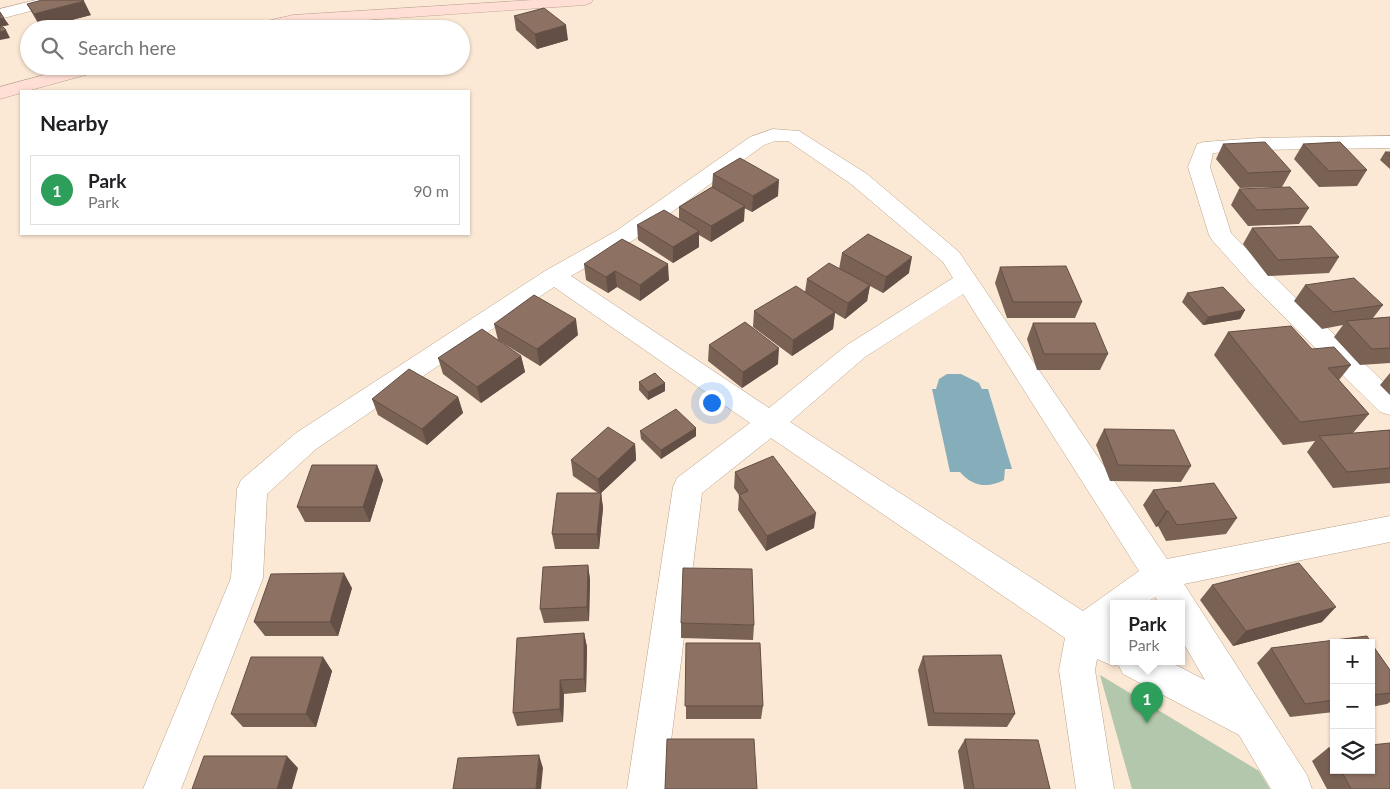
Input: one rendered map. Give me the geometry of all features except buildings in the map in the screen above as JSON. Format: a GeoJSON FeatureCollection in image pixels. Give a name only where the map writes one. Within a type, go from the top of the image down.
{"type":"FeatureCollection","features":[{"type":"Feature","properties":{"kind":"street"},"geometry":{"type":"LineString","coordinates":[[0,14],[55,0]]}},
{"type":"Feature","properties":{"kind":"street"},"geometry":{"type":"LineString","coordinates":[[293,20],[483,7],[532,6],[585,0]]}},
{"type":"Feature","properties":{"kind":"street"},"geometry":{"type":"LineString","coordinates":[[0,93],[65,75]]}},
{"type":"Feature","properties":{"kind":"street"},"geometry":{"type":"LineString","coordinates":[[162,789],[247,578],[252,489],[306,441],[554,276],[624,236],[757,141],[773,134],[792,135],[859,180],[951,257],[1175,600]]}},
{"type":"Feature","properties":{"kind":"street"},"geometry":{"type":"LineString","coordinates":[[1390,142],[1259,144],[1204,148],[1199,167],[1220,235],[1390,405]]}},
{"type":"Feature","properties":{"kind":"street"},"geometry":{"type":"LineString","coordinates":[[554,276],[770,423],[1110,648]]}},
{"type":"Feature","properties":{"kind":"street"},"geometry":{"type":"LineString","coordinates":[[646,789],[688,487],[770,423],[856,351],[967,280]]}},
{"type":"Feature","properties":{"kind":"street"},"geometry":{"type":"LineString","coordinates":[[1124,600],[1159,574],[1390,529]]}},
{"type":"Feature","properties":{"kind":"street"},"geometry":{"type":"LineString","coordinates":[[1095,789],[1077,670],[1084,630],[1110,611]]}},
{"type":"Feature","properties":{"kind":"street"},"geometry":{"type":"LineString","coordinates":[[1185,615],[1293,789]]}},
{"type":"Feature","properties":{"kind":"street"},"geometry":{"type":"LineString","coordinates":[[1141,665],[1252,722]]}},
{"type":"Feature","properties":{"kind":"green space"},"geometry":{"type":"Polygon","coordinates":[[[1100,675],[1259,771],[1270,789],[1132,789],[1100,675]]]}},
{"type":"Feature","properties":{"kind":"water"},"geometry":{"type":"Polygon","coordinates":[[[947,374],[961,374],[979,383],[982,389],[988,389],[1012,469],[1005,469],[1004,480],[992,485],[980,485],[960,472],[950,472],[932,389],[936,389],[939,379],[947,374]]]}},
{"type":"Feature","properties":{"kind":"place","name":"Park"},"geometry":{"type":"Point","coordinates":[1147,723]}}]}
